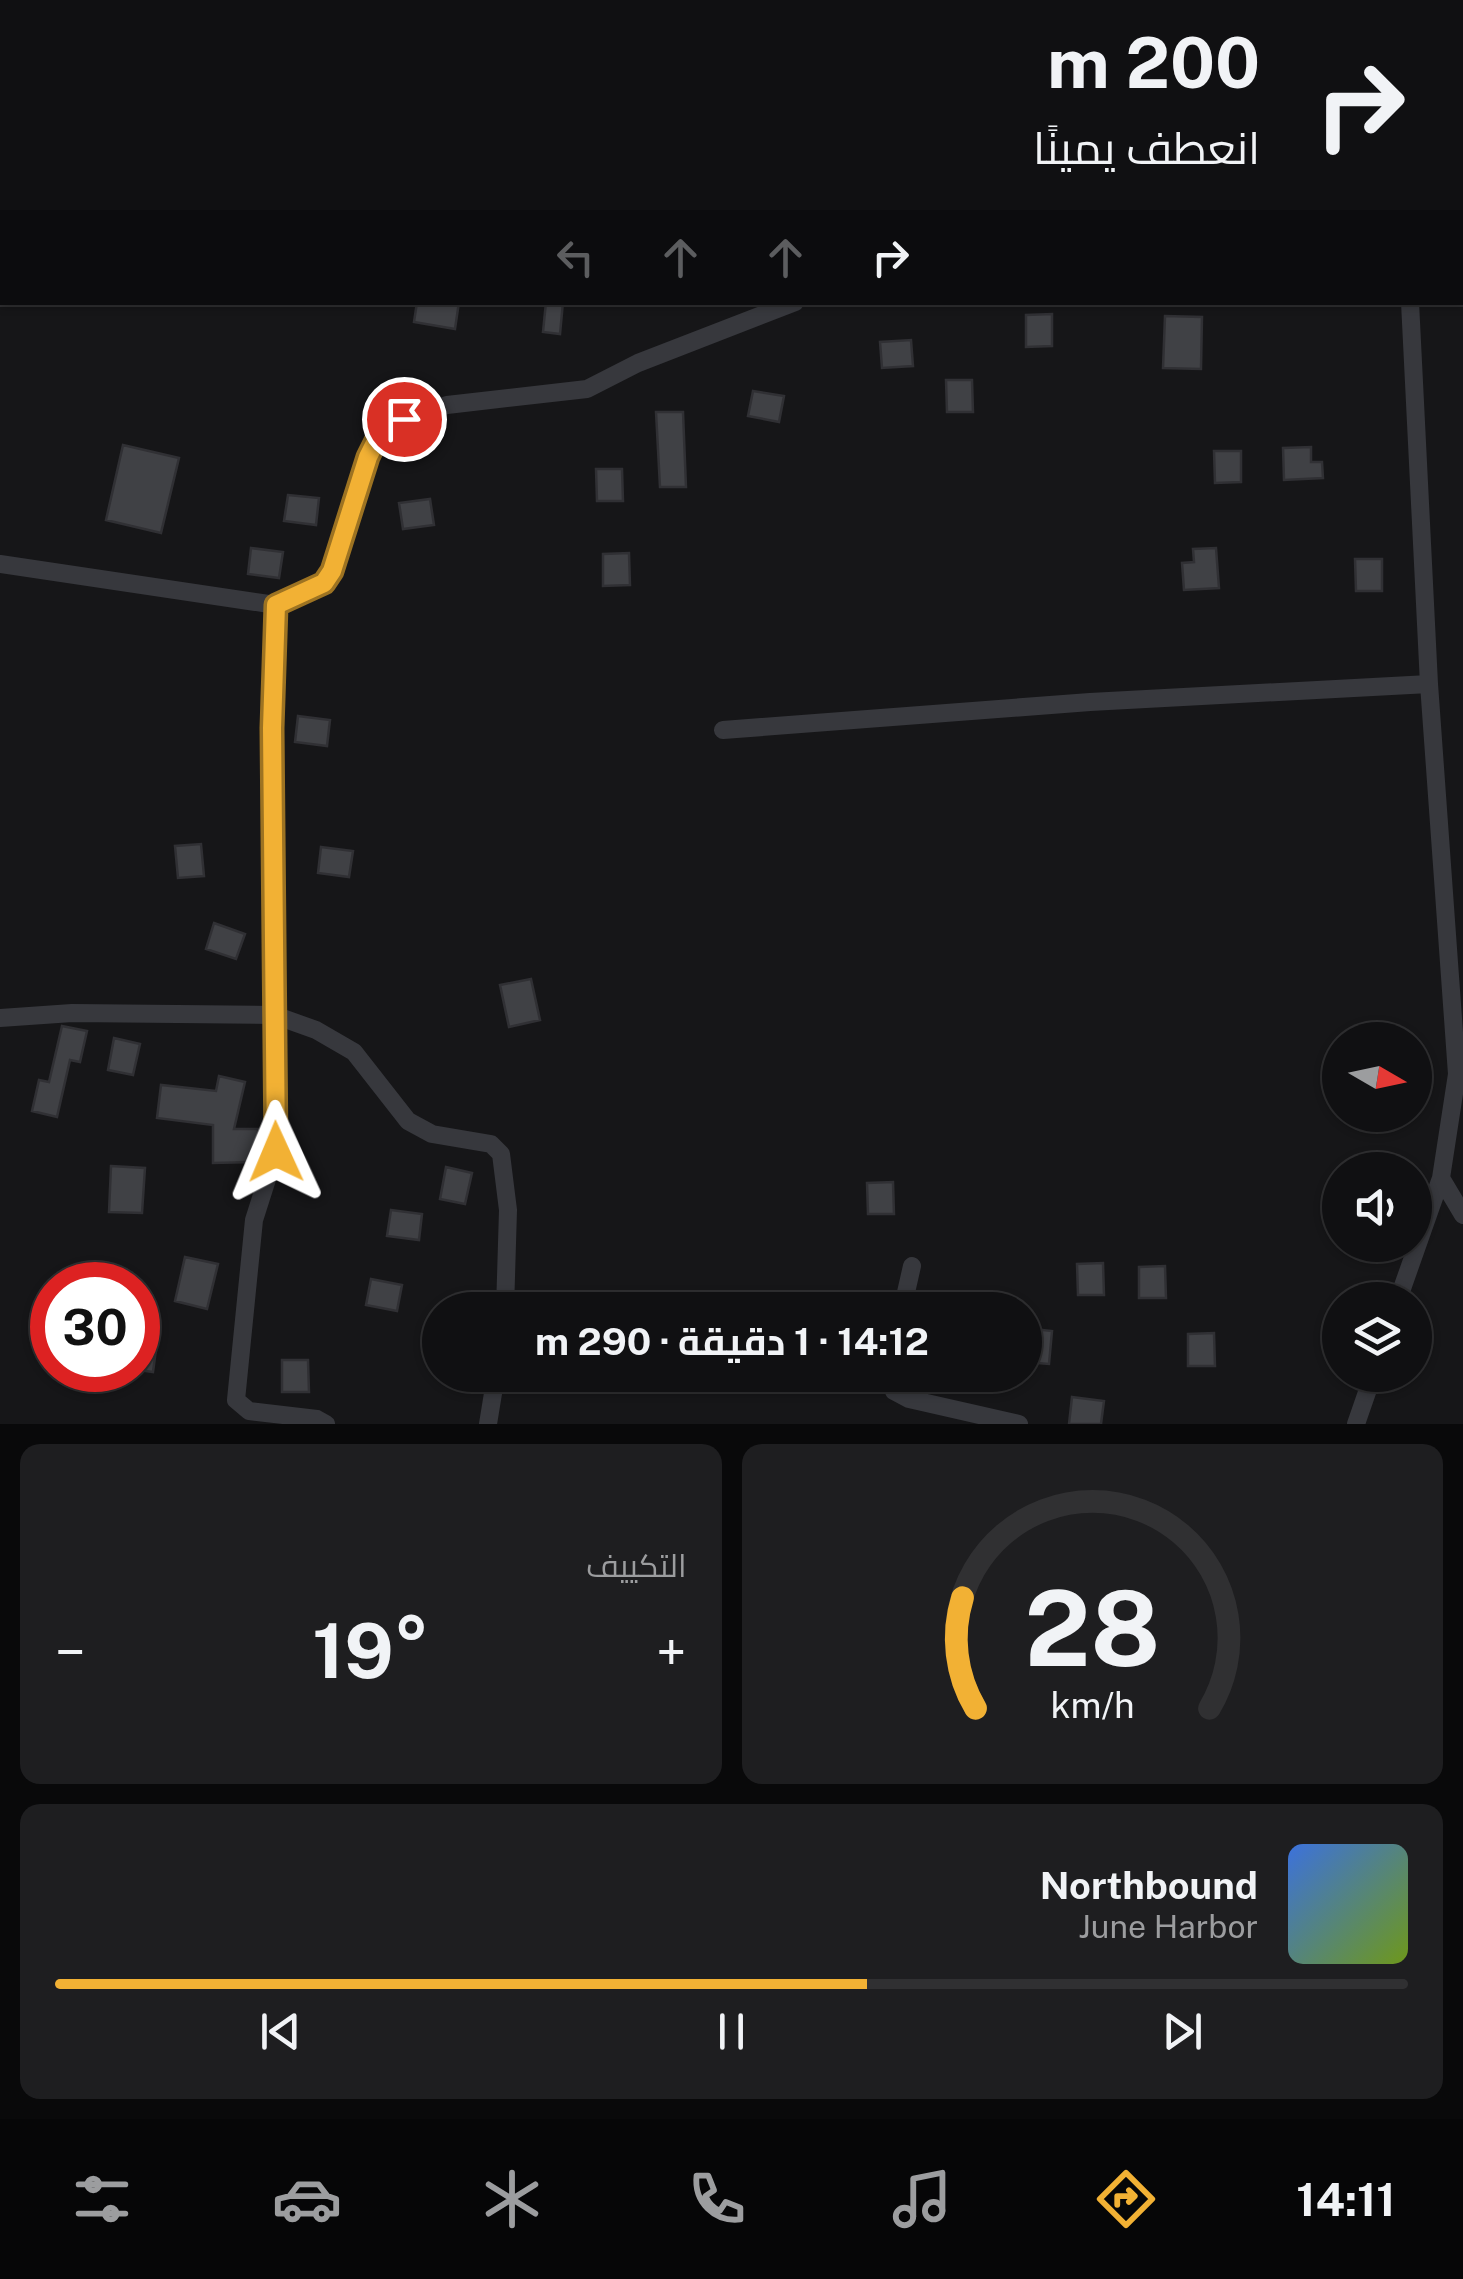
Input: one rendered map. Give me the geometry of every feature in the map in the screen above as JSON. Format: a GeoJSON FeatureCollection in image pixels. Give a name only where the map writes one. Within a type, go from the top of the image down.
{"type":"FeatureCollection","features":[{"type":"Feature","properties":{"kind":"street"},"geometry":{"type":"LineString","coordinates":[[0,564],[276,605],[324,583],[332,571],[368,457],[378,437],[404,419],[447,406],[587,389],[638,363],[788,305]]}},
{"type":"Feature","properties":{"kind":"street"},"geometry":{"type":"LineString","coordinates":[[1404,1282],[1442,1178],[1454,1108],[1456,1024],[1429,684],[1410,305]]}},
{"type":"Feature","properties":{"kind":"street"},"geometry":{"type":"LineString","coordinates":[[276,605],[272,728],[276,1152],[254,1220],[236,1400],[249,1411],[318,1419],[326,1424]]}},
{"type":"Feature","properties":{"kind":"street"},"geometry":{"type":"LineString","coordinates":[[723,730],[1090,702],[1429,684]]}},
{"type":"Feature","properties":{"kind":"street"},"geometry":{"type":"LineString","coordinates":[[0,1018],[72,1013],[274,1015],[316,1030],[354,1052],[408,1121],[432,1134],[491,1144],[501,1154],[508,1210],[506,1292]]}},
{"type":"Feature","properties":{"kind":"street"},"geometry":{"type":"LineString","coordinates":[[1442,1178],[1463,1215]]}},
{"type":"Feature","properties":{"kind":"street"},"geometry":{"type":"LineString","coordinates":[[906,1292],[912,1266]]}},
{"type":"Feature","properties":{"kind":"street"},"geometry":{"type":"LineString","coordinates":[[482,1423],[491,1392]]}},
{"type":"Feature","properties":{"kind":"street"},"geometry":{"type":"LineString","coordinates":[[896,1392],[909,1399],[1018,1424]]}},
{"type":"Feature","properties":{"kind":"street"},"geometry":{"type":"LineString","coordinates":[[1356,1424],[1367,1392]]}},
{"type":"Feature","properties":{"kind":"building"},"geometry":{"type":"Polygon","coordinates":[[[417,305],[459,305],[455,329],[414,322],[417,305]]]}},
{"type":"Feature","properties":{"kind":"building"},"geometry":{"type":"Polygon","coordinates":[[[546,305],[563,305],[560,334],[543,332],[546,305]]]}},
{"type":"Feature","properties":{"kind":"building"},"geometry":{"type":"Polygon","coordinates":[[[1052,314],[1052,346],[1026,347],[1026,315],[1052,314]]]}},
{"type":"Feature","properties":{"kind":"building"},"geometry":{"type":"Polygon","coordinates":[[[1165,316],[1202,317],[1201,369],[1163,368],[1165,316]]]}},
{"type":"Feature","properties":{"kind":"building"},"geometry":{"type":"Polygon","coordinates":[[[911,340],[913,366],[882,368],[880,342],[911,340]]]}},
{"type":"Feature","properties":{"kind":"building"},"geometry":{"type":"Polygon","coordinates":[[[946,380],[972,380],[973,412],[947,412],[946,380]]]}},
{"type":"Feature","properties":{"kind":"building"},"geometry":{"type":"Polygon","coordinates":[[[753,391],[784,396],[779,422],[748,416],[753,391]]]}},
{"type":"Feature","properties":{"kind":"building"},"geometry":{"type":"Polygon","coordinates":[[[656,412],[683,412],[686,487],[660,487],[656,412]]]}},
{"type":"Feature","properties":{"kind":"building"},"geometry":{"type":"Polygon","coordinates":[[[123,445],[179,458],[161,533],[106,520],[123,445]]]}},
{"type":"Feature","properties":{"kind":"building"},"geometry":{"type":"Polygon","coordinates":[[[1311,447],[1311,462],[1322,462],[1323,478],[1284,480],[1283,448],[1311,447]]]}},
{"type":"Feature","properties":{"kind":"building"},"geometry":{"type":"Polygon","coordinates":[[[1214,451],[1241,451],[1241,482],[1215,483],[1214,451]]]}},
{"type":"Feature","properties":{"kind":"building"},"geometry":{"type":"Polygon","coordinates":[[[596,469],[622,469],[623,501],[597,501],[596,469]]]}},
{"type":"Feature","properties":{"kind":"building"},"geometry":{"type":"Polygon","coordinates":[[[288,495],[319,498],[316,525],[284,521],[288,495]]]}},
{"type":"Feature","properties":{"kind":"building"},"geometry":{"type":"Polygon","coordinates":[[[430,499],[434,525],[403,529],[399,503],[430,499]]]}},
{"type":"Feature","properties":{"kind":"building"},"geometry":{"type":"Polygon","coordinates":[[[251,548],[283,552],[279,578],[248,574],[251,548]]]}},
{"type":"Feature","properties":{"kind":"building"},"geometry":{"type":"Polygon","coordinates":[[[1216,548],[1219,588],[1184,590],[1182,563],[1194,562],[1193,549],[1216,548]]]}},
{"type":"Feature","properties":{"kind":"building"},"geometry":{"type":"Polygon","coordinates":[[[629,553],[630,585],[603,586],[603,554],[629,553]]]}},
{"type":"Feature","properties":{"kind":"building"},"geometry":{"type":"Polygon","coordinates":[[[1355,559],[1382,559],[1382,591],[1356,591],[1355,559]]]}},
{"type":"Feature","properties":{"kind":"building"},"geometry":{"type":"Polygon","coordinates":[[[298,716],[330,720],[327,746],[295,742],[298,716]]]}},
{"type":"Feature","properties":{"kind":"building"},"geometry":{"type":"Polygon","coordinates":[[[201,844],[204,876],[178,878],[175,846],[201,844]]]}},
{"type":"Feature","properties":{"kind":"building"},"geometry":{"type":"Polygon","coordinates":[[[321,847],[353,851],[349,877],[318,873],[321,847]]]}},
{"type":"Feature","properties":{"kind":"building"},"geometry":{"type":"Polygon","coordinates":[[[214,923],[245,934],[236,959],[206,949],[214,923]]]}},
{"type":"Feature","properties":{"kind":"building"},"geometry":{"type":"Polygon","coordinates":[[[531,979],[540,1020],[509,1027],[500,985],[531,979]]]}},
{"type":"Feature","properties":{"kind":"building"},"geometry":{"type":"Polygon","coordinates":[[[62,1026],[87,1031],[80,1062],[70,1060],[57,1117],[32,1111],[39,1080],[49,1082],[62,1026]]]}},
{"type":"Feature","properties":{"kind":"building"},"geometry":{"type":"Polygon","coordinates":[[[114,1038],[140,1044],[133,1075],[108,1070],[114,1038]]]}},
{"type":"Feature","properties":{"kind":"building"},"geometry":{"type":"Polygon","coordinates":[[[219,1076],[245,1082],[234,1129],[258,1129],[258,1162],[213,1163],[213,1125],[157,1118],[161,1085],[216,1091],[219,1076]]]}},
{"type":"Feature","properties":{"kind":"building"},"geometry":{"type":"Polygon","coordinates":[[[111,1166],[145,1168],[142,1213],[109,1212],[111,1166]]]}},
{"type":"Feature","properties":{"kind":"building"},"geometry":{"type":"Polygon","coordinates":[[[446,1167],[472,1173],[465,1204],[440,1199],[446,1167]]]}},
{"type":"Feature","properties":{"kind":"building"},"geometry":{"type":"Polygon","coordinates":[[[893,1182],[894,1214],[868,1214],[867,1183],[893,1182]]]}},
{"type":"Feature","properties":{"kind":"building"},"geometry":{"type":"Polygon","coordinates":[[[391,1210],[422,1214],[419,1240],[387,1236],[391,1210]]]}},
{"type":"Feature","properties":{"kind":"building"},"geometry":{"type":"Polygon","coordinates":[[[185,1257],[218,1264],[207,1309],[175,1301],[185,1257]]]}},
{"type":"Feature","properties":{"kind":"building"},"geometry":{"type":"Polygon","coordinates":[[[1103,1263],[1104,1295],[1078,1295],[1077,1264],[1103,1263]]]}},
{"type":"Feature","properties":{"kind":"building"},"geometry":{"type":"Polygon","coordinates":[[[1165,1266],[1166,1298],[1139,1298],[1139,1267],[1165,1266]]]}},
{"type":"Feature","properties":{"kind":"building"},"geometry":{"type":"Polygon","coordinates":[[[371,1279],[402,1285],[397,1311],[366,1305],[371,1279]]]}},
{"type":"Feature","properties":{"kind":"building"},"geometry":{"type":"Polygon","coordinates":[[[1042,1330],[1052,1331],[1049,1364],[1042,1363],[1042,1330]]]}},
{"type":"Feature","properties":{"kind":"building"},"geometry":{"type":"Polygon","coordinates":[[[1214,1333],[1215,1366],[1188,1366],[1188,1334],[1214,1333]]]}},
{"type":"Feature","properties":{"kind":"building"},"geometry":{"type":"Polygon","coordinates":[[[282,1360],[308,1360],[309,1392],[282,1392],[282,1360]]]}},
{"type":"Feature","properties":{"kind":"building"},"geometry":{"type":"Polygon","coordinates":[[[1072,1397],[1104,1401],[1101,1424],[1069,1424],[1072,1397]]]}},
{"type":"Feature","properties":{"kind":"route"},"geometry":{"type":"LineString","coordinates":[[276,1152],[272,728],[276,605],[324,583],[340,554],[368,457],[378,437],[404,419]]}}]}
